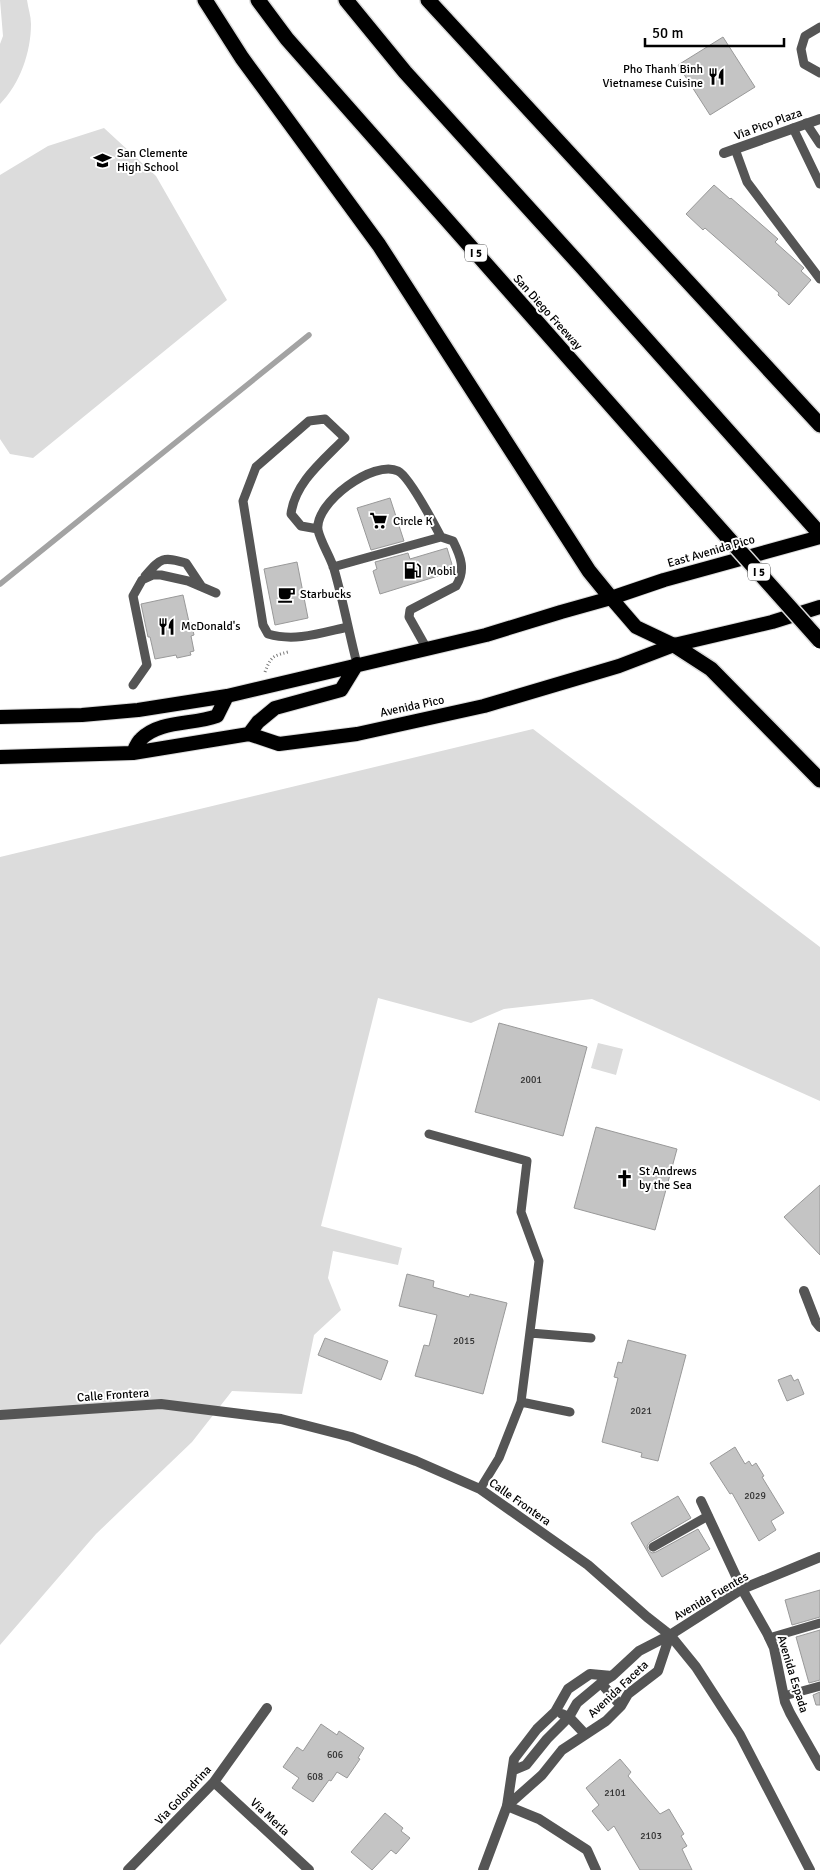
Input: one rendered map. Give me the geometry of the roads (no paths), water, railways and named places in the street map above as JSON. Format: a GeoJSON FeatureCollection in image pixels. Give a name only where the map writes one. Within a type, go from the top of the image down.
{"type":"FeatureCollection","features":[{"type":"Feature","properties":{"kind":"highway"},"geometry":{"type":"LineString","coordinates":[[204,0],[242,58],[379,245],[589,571],[636,626],[674,645],[711,669],[820,780]]}},
{"type":"Feature","properties":{"kind":"highway","name":"San Diego Freeway"},"geometry":{"type":"LineString","coordinates":[[258,0],[294,46],[820,641]]}},
{"type":"Feature","properties":{"kind":"highway"},"geometry":{"type":"LineString","coordinates":[[346,0],[405,72],[820,535]]}},
{"type":"Feature","properties":{"kind":"highway"},"geometry":{"type":"LineString","coordinates":[[428,0],[820,425]]}},
{"type":"Feature","properties":{"kind":"highway","name":"East Avenida Pico"},"geometry":{"type":"LineString","coordinates":[[611,598],[664,580],[820,535]]}},
{"type":"Feature","properties":{"kind":"highway"},"geometry":{"type":"LineString","coordinates":[[0,717],[138,710],[227,696],[486,635],[611,598]]}},
{"type":"Feature","properties":{"kind":"highway","name":"Avenida Pico"},"geometry":{"type":"LineString","coordinates":[[0,757],[133,753],[249,734],[279,744],[357,734],[484,706],[619,666],[674,645],[772,622],[820,607]]}},
{"type":"Feature","properties":{"kind":"highway"},"geometry":{"type":"LineString","coordinates":[[249,734],[258,722],[275,708],[341,690],[357,664]]}},
{"type":"Feature","properties":{"kind":"highway"},"geometry":{"type":"LineString","coordinates":[[133,753],[141,739],[164,725],[203,721],[216,716],[227,696]]}},
{"type":"Feature","properties":{"kind":"street","name":"Via Pico Plaza"},"geometry":{"type":"LineString","coordinates":[[724,153],[820,119]]}},
{"type":"Feature","properties":{"kind":"street"},"geometry":{"type":"LineString","coordinates":[[804,1291],[816,1322],[820,1327]]}},
{"type":"Feature","properties":{"kind":"street","name":"Calle Frontera"},"geometry":{"type":"LineString","coordinates":[[0,1415],[161,1404],[281,1419],[352,1437],[416,1461],[480,1489],[588,1565],[670,1635],[696,1667],[740,1735],[810,1870]]}},
{"type":"Feature","properties":{"kind":"street","name":"Avenida Espada"},"geometry":{"type":"LineString","coordinates":[[701,1501],[742,1589],[756,1611],[774,1648],[784,1696],[796,1724],[820,1766]]}},
{"type":"Feature","properties":{"kind":"street","name":"Avenida Fuentes"},"geometry":{"type":"LineString","coordinates":[[670,1635],[742,1589],[820,1557]]}},
{"type":"Feature","properties":{"kind":"street","name":"Avenida Faceta"},"geometry":{"type":"LineString","coordinates":[[514,1770],[526,1765],[547,1738],[569,1716],[577,1703],[612,1676],[639,1651],[670,1635]]}},
{"type":"Feature","properties":{"kind":"street","name":"Avenida Faceta"},"geometry":{"type":"LineString","coordinates":[[483,1870],[507,1806],[542,1775],[562,1750],[606,1721],[621,1706],[628,1694],[658,1671],[670,1635]]}},
{"type":"Feature","properties":{"kind":"street"},"geometry":{"type":"LineString","coordinates":[[596,1870],[587,1850],[539,1819],[507,1806],[514,1770],[514,1759],[537,1729],[555,1712],[568,1689],[590,1674],[612,1676]]}},
{"type":"Feature","properties":{"kind":"street"},"geometry":{"type":"LineString","coordinates":[[601,1683],[621,1706]]}},
{"type":"Feature","properties":{"kind":"street","name":"Via Golondrina"},"geometry":{"type":"LineString","coordinates":[[128,1870],[214,1782],[267,1708]]}},
{"type":"Feature","properties":{"kind":"street"},"geometry":{"type":"LineString","coordinates":[[555,1712],[569,1716],[586,1734]]}},
{"type":"Feature","properties":{"kind":"street","name":"Via Merla"},"geometry":{"type":"LineString","coordinates":[[214,1782],[309,1870]]}},
{"type":"Feature","properties":{"kind":"lane"},"geometry":{"type":"LineString","coordinates":[[820,27],[805,36],[801,49],[804,64],[820,73]]}},
{"type":"Feature","properties":{"kind":"lane"},"geometry":{"type":"LineString","coordinates":[[806,123],[820,144]]}},
{"type":"Feature","properties":{"kind":"lane"},"geometry":{"type":"LineString","coordinates":[[793,128],[820,184]]}},
{"type":"Feature","properties":{"kind":"lane"},"geometry":{"type":"LineString","coordinates":[[735,149],[746,182],[820,279]]}},
{"type":"Feature","properties":{"kind":"lane"},"geometry":{"type":"LineString","coordinates":[[318,529],[301,526],[290,514],[300,485],[345,438],[325,419],[309,421],[256,467],[243,501],[263,625],[268,634],[292,639],[348,627]]}},
{"type":"Feature","properties":{"kind":"lane"},"geometry":{"type":"LineString","coordinates":[[357,664],[333,567],[318,529],[320,514],[338,493],[358,479],[378,471],[391,469],[399,471],[418,495],[441,537]]}},
{"type":"Feature","properties":{"kind":"lane"},"geometry":{"type":"LineString","coordinates":[[333,567],[441,537],[453,541],[461,556],[462,571],[456,586],[410,610],[409,617],[426,648]]}},
{"type":"Feature","properties":{"kind":"lane"},"geometry":{"type":"LineString","coordinates":[[133,686],[147,665],[133,596],[142,580],[158,562],[170,558],[186,563],[202,587]]}},
{"type":"Feature","properties":{"kind":"lane"},"geometry":{"type":"LineString","coordinates":[[142,580],[153,575],[161,575],[188,581],[216,593]]}},
{"type":"Feature","properties":{"kind":"lane"},"geometry":{"type":"LineString","coordinates":[[429,1134],[528,1161],[521,1212],[539,1261],[521,1402],[499,1458],[480,1489]]}},
{"type":"Feature","properties":{"kind":"lane"},"geometry":{"type":"LineString","coordinates":[[530,1333],[590,1338]]}},
{"type":"Feature","properties":{"kind":"lane"},"geometry":{"type":"LineString","coordinates":[[521,1402],[570,1412]]}},
{"type":"Feature","properties":{"kind":"lane"},"geometry":{"type":"LineString","coordinates":[[653,1547],[708,1516]]}},
{"type":"Feature","properties":{"kind":"lane"},"geometry":{"type":"LineString","coordinates":[[769,1638],[820,1623]]}},
{"type":"Feature","properties":{"kind":"lane"},"geometry":{"type":"LineString","coordinates":[[784,1696],[820,1686]]}},
{"type":"Feature","properties":{"kind":"waterway"},"geometry":{"type":"LineString","coordinates":[[0,584],[309,335]]}},
{"type":"Feature","properties":{"kind":"place","name":"Pho Thanh Binh Vietnamese Cuisine"},"geometry":{"type":"Point","coordinates":[717,76]}},
{"type":"Feature","properties":{"kind":"place","name":"San Clemente High School"},"geometry":{"type":"Point","coordinates":[103,160]}},
{"type":"Feature","properties":{"kind":"place","name":"Circle K"},"geometry":{"type":"Point","coordinates":[379,521]}},
{"type":"Feature","properties":{"kind":"place","name":"Mobil"},"geometry":{"type":"Point","coordinates":[413,571]}},
{"type":"Feature","properties":{"kind":"place","name":"Starbucks"},"geometry":{"type":"Point","coordinates":[286,594]}},
{"type":"Feature","properties":{"kind":"place","name":"McDonald's"},"geometry":{"type":"Point","coordinates":[167,626]}},
{"type":"Feature","properties":{"kind":"place","name":"St Andrews by the Sea"},"geometry":{"type":"Point","coordinates":[625,1178]}}]}
